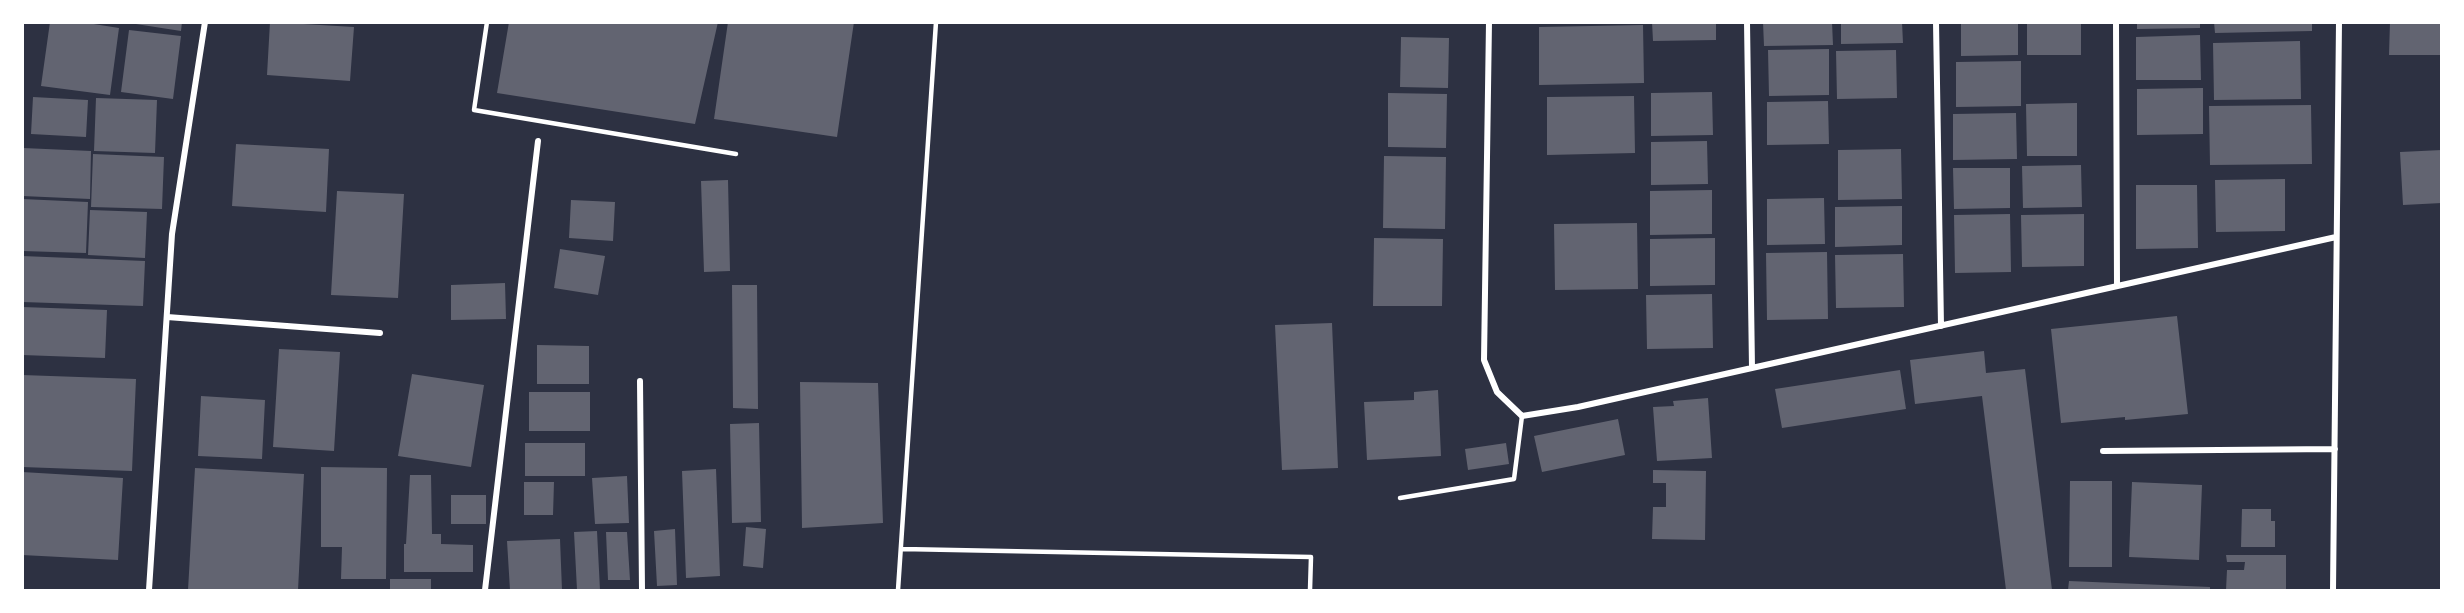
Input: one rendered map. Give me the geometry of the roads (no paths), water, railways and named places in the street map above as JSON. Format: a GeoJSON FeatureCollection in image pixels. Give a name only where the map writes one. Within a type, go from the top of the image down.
{"type":"FeatureCollection","features":[{"type":"Feature","properties":{"kind":"street"},"geometry":{"type":"LineString","coordinates":[[149,591],[172,234],[205,22]]}},
{"type":"Feature","properties":{"kind":"street"},"geometry":{"type":"LineString","coordinates":[[1489,22],[1484,360],[1497,392],[1522,416],[1578,407],[2336,237]]}},
{"type":"Feature","properties":{"kind":"street"},"geometry":{"type":"LineString","coordinates":[[1747,22],[1752,368]]}},
{"type":"Feature","properties":{"kind":"street"},"geometry":{"type":"LineString","coordinates":[[1936,22],[1941,326]]}},
{"type":"Feature","properties":{"kind":"street"},"geometry":{"type":"LineString","coordinates":[[2116,22],[2117,285]]}},
{"type":"Feature","properties":{"kind":"street"},"geometry":{"type":"LineString","coordinates":[[2333,591],[2339,22]]}},
{"type":"Feature","properties":{"kind":"street"},"geometry":{"type":"LineString","coordinates":[[485,591],[538,141]]}},
{"type":"Feature","properties":{"kind":"street"},"geometry":{"type":"LineString","coordinates":[[167,317],[380,333]]}},
{"type":"Feature","properties":{"kind":"street"},"geometry":{"type":"LineString","coordinates":[[640,381],[642,591]]}},
{"type":"Feature","properties":{"kind":"street"},"geometry":{"type":"LineString","coordinates":[[2103,451],[2335,449]]}},
{"type":"Feature","properties":{"kind":"lane"},"geometry":{"type":"LineString","coordinates":[[487,22],[474,110],[736,154]]}},
{"type":"Feature","properties":{"kind":"lane"},"geometry":{"type":"LineString","coordinates":[[898,591],[936,22]]}},
{"type":"Feature","properties":{"kind":"lane"},"geometry":{"type":"LineString","coordinates":[[1400,498],[1514,479],[1522,416]]}},
{"type":"Feature","properties":{"kind":"lane"},"geometry":{"type":"LineString","coordinates":[[902,549],[1311,557],[1310,591]]}}]}
